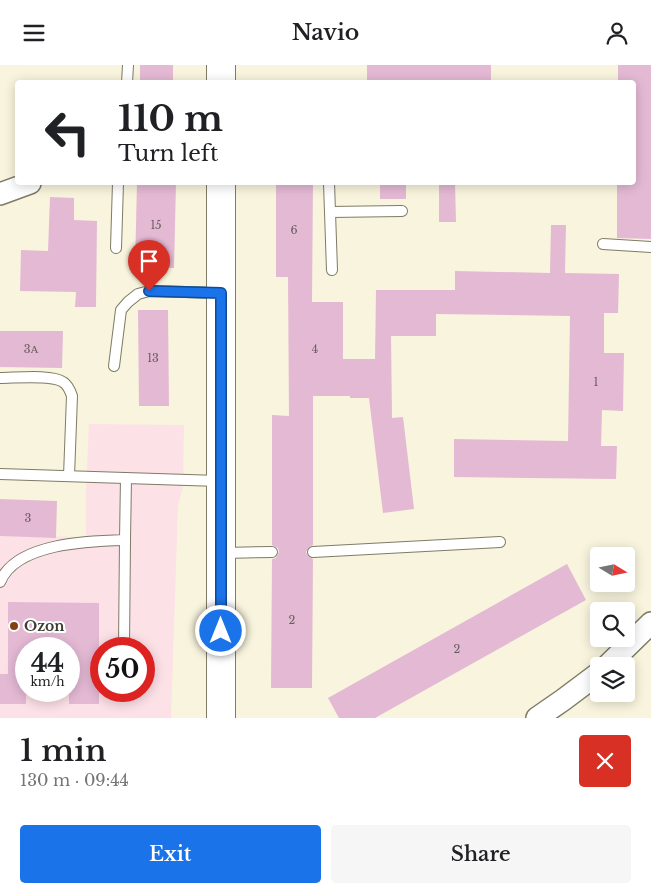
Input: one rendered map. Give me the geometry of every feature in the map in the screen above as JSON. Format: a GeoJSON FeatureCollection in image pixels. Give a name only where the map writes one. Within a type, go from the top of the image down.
{"type":"FeatureCollection","features":[{"type":"Feature","properties":{"kind":"main road"},"geometry":{"type":"LineString","coordinates":[[221,65],[221,80]]}},
{"type":"Feature","properties":{"kind":"main road"},"geometry":{"type":"LineString","coordinates":[[221,185],[221,718]]}},
{"type":"Feature","properties":{"kind":"street"},"geometry":{"type":"LineString","coordinates":[[0,194],[25,185]]}},
{"type":"Feature","properties":{"kind":"street"},"geometry":{"type":"LineString","coordinates":[[616,657],[651,623]]}},
{"type":"Feature","properties":{"kind":"street"},"geometry":{"type":"LineString","coordinates":[[537,718],[590,680]]}},
{"type":"Feature","properties":{"kind":"lane"},"geometry":{"type":"LineString","coordinates":[[128,65],[128,80]]}},
{"type":"Feature","properties":{"kind":"lane"},"geometry":{"type":"LineString","coordinates":[[116,248],[118,185]]}},
{"type":"Feature","properties":{"kind":"lane"},"geometry":{"type":"LineString","coordinates":[[330,185],[332,271]]}},
{"type":"Feature","properties":{"kind":"lane"},"geometry":{"type":"LineString","coordinates":[[330,212],[402,211]]}},
{"type":"Feature","properties":{"kind":"lane"},"geometry":{"type":"LineString","coordinates":[[603,244],[651,247]]}},
{"type":"Feature","properties":{"kind":"lane"},"geometry":{"type":"LineString","coordinates":[[114,366],[121,310],[128,301],[138,294],[149,291],[221,293]]}},
{"type":"Feature","properties":{"kind":"lane"},"geometry":{"type":"LineString","coordinates":[[0,378],[53,378],[63,382],[69,388],[72,395],[69,476]]}},
{"type":"Feature","properties":{"kind":"lane"},"geometry":{"type":"LineString","coordinates":[[0,474],[221,481]]}},
{"type":"Feature","properties":{"kind":"lane"},"geometry":{"type":"LineString","coordinates":[[124,637],[126,478]]}},
{"type":"Feature","properties":{"kind":"lane"},"geometry":{"type":"LineString","coordinates":[[0,583],[2,577],[19,559],[44,550],[84,541],[125,540]]}},
{"type":"Feature","properties":{"kind":"lane"},"geometry":{"type":"LineString","coordinates":[[313,552],[500,542]]}},
{"type":"Feature","properties":{"kind":"lane"},"geometry":{"type":"LineString","coordinates":[[222,553],[272,552]]}},
{"type":"Feature","properties":{"kind":"shaded area"},"geometry":{"type":"Polygon","coordinates":[[[89,424],[184,425],[183,487],[178,505],[171,718],[0,718],[0,536],[86,537],[89,424]]]}},
{"type":"Feature","properties":{"kind":"building"},"geometry":{"type":"Polygon","coordinates":[[[140,65],[173,65],[173,80],[140,80],[140,65]]]}},
{"type":"Feature","properties":{"kind":"building"},"geometry":{"type":"Polygon","coordinates":[[[367,65],[491,65],[491,80],[367,80],[367,65]]]}},
{"type":"Feature","properties":{"kind":"building"},"geometry":{"type":"Polygon","coordinates":[[[618,65],[651,65],[651,239],[617,238],[617,185],[636,185],[636,80],[618,80],[618,65]]]}},
{"type":"Feature","properties":{"kind":"building"},"geometry":{"type":"Polygon","coordinates":[[[137,185],[176,185],[174,268],[135,267],[137,185]]]}},
{"type":"Feature","properties":{"kind":"building"},"geometry":{"type":"Polygon","coordinates":[[[276,185],[313,185],[312,302],[343,302],[343,359],[375,359],[376,290],[455,290],[455,271],[550,273],[551,225],[566,225],[565,273],[619,274],[618,313],[604,313],[604,353],[624,353],[623,411],[602,410],[601,446],[617,446],[616,479],[454,477],[454,439],[568,441],[570,316],[436,314],[436,336],[391,336],[392,418],[403,417],[414,509],[383,513],[369,398],[313,396],[313,545],[306,552],[313,559],[312,688],[271,688],[272,559],[276,558],[279,552],[278,548],[272,545],[272,415],[289,416],[288,277],[276,277],[276,185]]]}},
{"type":"Feature","properties":{"kind":"building"},"geometry":{"type":"Polygon","coordinates":[[[380,185],[406,185],[406,199],[380,199],[380,185]]]}},
{"type":"Feature","properties":{"kind":"building"},"geometry":{"type":"Polygon","coordinates":[[[439,185],[455,185],[456,222],[439,222],[439,185]]]}},
{"type":"Feature","properties":{"kind":"building"},"geometry":{"type":"Polygon","coordinates":[[[50,197],[74,198],[74,220],[97,221],[96,307],[75,307],[76,292],[20,291],[21,250],[48,251],[50,197]]]}},
{"type":"Feature","properties":{"kind":"building"},"geometry":{"type":"Polygon","coordinates":[[[138,310],[168,310],[169,406],[139,406],[138,310]]]}},
{"type":"Feature","properties":{"kind":"building"},"geometry":{"type":"Polygon","coordinates":[[[0,331],[63,331],[62,368],[0,367],[0,331]]]}},
{"type":"Feature","properties":{"kind":"building"},"geometry":{"type":"Polygon","coordinates":[[[0,499],[57,501],[56,538],[0,536],[0,499]]]}},
{"type":"Feature","properties":{"kind":"building"},"geometry":{"type":"Polygon","coordinates":[[[567,564],[586,600],[375,718],[339,718],[328,698],[567,564]]]}},
{"type":"Feature","properties":{"kind":"building"},"geometry":{"type":"Polygon","coordinates":[[[8,602],[99,603],[99,637],[90,637],[90,702],[99,702],[99,704],[69,704],[69,702],[80,702],[80,637],[15,637],[15,702],[26,702],[26,704],[0,704],[0,674],[8,674],[8,602]]]}},
{"type":"Feature","properties":{"kind":"place","name":"Ozon"},"geometry":{"type":"Point","coordinates":[14,626]}},
{"type":"Feature","properties":{"kind":"route"},"geometry":{"type":"LineString","coordinates":[[149,291],[221,293],[221,631]]}}]}
